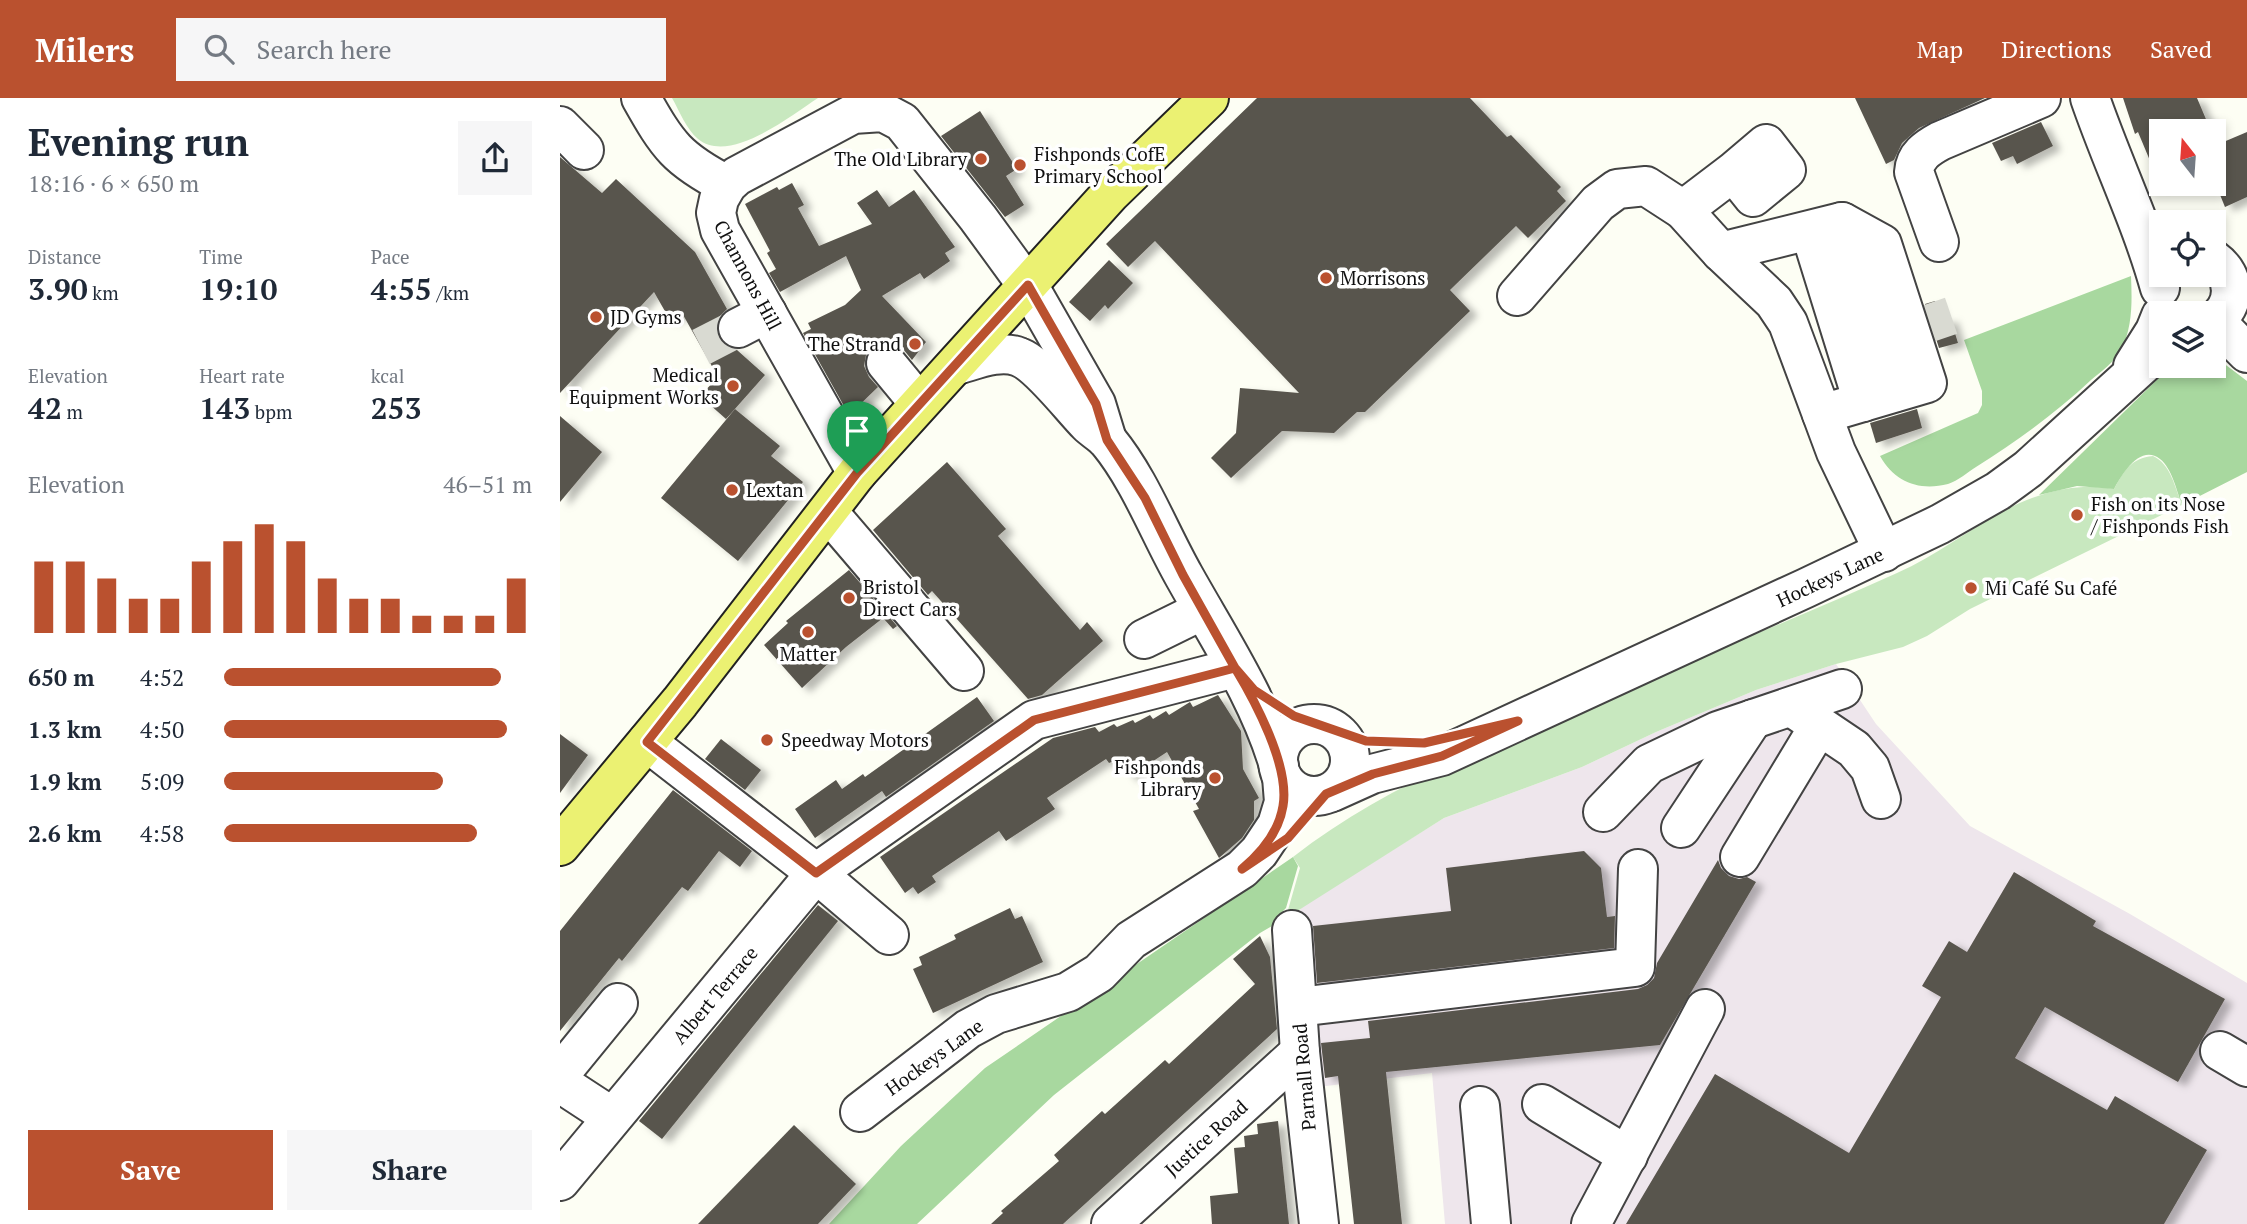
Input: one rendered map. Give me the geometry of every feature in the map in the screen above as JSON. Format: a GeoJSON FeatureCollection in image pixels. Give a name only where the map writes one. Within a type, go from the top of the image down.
{"type":"FeatureCollection","features":[{"type":"Feature","properties":{"kind":"main road"},"geometry":{"type":"LineString","coordinates":[[560,846],[647,742],[857,473],[1137,167],[1209,98]]}},
{"type":"Feature","properties":{"kind":"street"},"geometry":{"type":"LineString","coordinates":[[641,98],[675,152],[727,186]]}},
{"type":"Feature","properties":{"kind":"street"},"geometry":{"type":"LineString","coordinates":[[1939,242],[1914,172],[1914,165],[1928,147],[2041,98]]}},
{"type":"Feature","properties":{"kind":"street"},"geometry":{"type":"LineString","coordinates":[[2090,98],[2152,259],[2163,301]]}},
{"type":"Feature","properties":{"kind":"street","name":"Hockeys Lane"},"geometry":{"type":"LineString","coordinates":[[727,186],[737,176],[839,119],[862,112],[883,112],[895,117],[907,128],[1028,285],[1096,404],[1107,440],[1145,498],[1266,725],[1281,771]]}},
{"type":"Feature","properties":{"kind":"street"},"geometry":{"type":"LineString","coordinates":[[1683,210],[1733,172]]}},
{"type":"Feature","properties":{"kind":"street"},"geometry":{"type":"LineString","coordinates":[[2120,177],[2149,210]]}},
{"type":"Feature","properties":{"kind":"street","name":"Channons Hill"},"geometry":{"type":"LineString","coordinates":[[727,186],[717,205],[717,221],[752,321],[857,473]]}},
{"type":"Feature","properties":{"kind":"street"},"geometry":{"type":"LineString","coordinates":[[1517,296],[1598,203],[1617,189],[1646,186],[1683,210],[1721,252],[1774,302],[1788,323],[1836,452],[1884,552]]}},
{"type":"Feature","properties":{"kind":"street"},"geometry":{"type":"LineString","coordinates":[[1721,252],[1826,226],[1882,244],[1907,260],[1927,304]]}},
{"type":"Feature","properties":{"kind":"street"},"geometry":{"type":"LineString","coordinates":[[1826,226],[1895,392]]}},
{"type":"Feature","properties":{"kind":"street"},"geometry":{"type":"LineString","coordinates":[[1882,244],[1895,392]]}},
{"type":"Feature","properties":{"kind":"street"},"geometry":{"type":"LineString","coordinates":[[2226,255],[2247,250]]}},
{"type":"Feature","properties":{"kind":"street"},"geometry":{"type":"LineString","coordinates":[[2226,271],[2231,282],[2227,303],[2231,337],[2247,353]]}},
{"type":"Feature","properties":{"kind":"street"},"geometry":{"type":"LineString","coordinates":[[2227,303],[2247,334]]}},
{"type":"Feature","properties":{"kind":"street","name":"Hockeys Lane"},"geometry":{"type":"LineString","coordinates":[[2115,391],[2144,351],[2149,338]]}},
{"type":"Feature","properties":{"kind":"street"},"geometry":{"type":"LineString","coordinates":[[1822,414],[1952,376],[1942,348]]}},
{"type":"Feature","properties":{"kind":"street","name":"Hockeys Lane"},"geometry":{"type":"LineString","coordinates":[[957,365],[991,355],[1019,356],[1043,376],[1089,425],[1107,440]]}},
{"type":"Feature","properties":{"kind":"street","name":"Hockeys Lane"},"geometry":{"type":"LineString","coordinates":[[1329,793],[1373,774],[1442,756],[1940,524],[2015,480],[2149,359]]}},
{"type":"Feature","properties":{"kind":"street"},"geometry":{"type":"LineString","coordinates":[[886,363],[919,403]]}},
{"type":"Feature","properties":{"kind":"street"},"geometry":{"type":"LineString","coordinates":[[828,512],[964,671]]}},
{"type":"Feature","properties":{"kind":"street"},"geometry":{"type":"LineString","coordinates":[[1144,639],[1203,610]]}},
{"type":"Feature","properties":{"kind":"street","name":"Hockeys Lane"},"geometry":{"type":"LineString","coordinates":[[1235,668],[1254,690],[1294,716],[1366,741],[1413,744],[1447,739],[1518,721]]}},
{"type":"Feature","properties":{"kind":"street","name":"Albert Terrace"},"geometry":{"type":"LineString","coordinates":[[560,1181],[816,873],[1034,720],[1235,668]]}},
{"type":"Feature","properties":{"kind":"street"},"geometry":{"type":"LineString","coordinates":[[1740,857],[1805,716],[1842,689]]}},
{"type":"Feature","properties":{"kind":"street"},"geometry":{"type":"LineString","coordinates":[[1603,812],[1649,764],[1718,731],[1753,719],[1805,716],[1854,749],[1870,768],[1881,799]]}},
{"type":"Feature","properties":{"kind":"street"},"geometry":{"type":"LineString","coordinates":[[1681,828],[1753,719]]}},
{"type":"Feature","properties":{"kind":"street"},"geometry":{"type":"LineString","coordinates":[[1242,869],[1288,838],[1329,793],[1346,779],[1351,760],[1345,741],[1325,726]]}},
{"type":"Feature","properties":{"kind":"street","name":"Hockeys Lane"},"geometry":{"type":"LineString","coordinates":[[860,1112],[968,1028],[996,1014],[1068,992],[1099,973],[1131,940],[1242,869],[1259,852],[1277,825],[1284,802],[1279,754],[1286,738],[1301,727],[1325,726]]}},
{"type":"Feature","properties":{"kind":"street"},"geometry":{"type":"LineString","coordinates":[[647,742],[816,873],[889,935]]}},
{"type":"Feature","properties":{"kind":"street"},"geometry":{"type":"LineString","coordinates":[[1281,771],[1290,787],[1301,794],[1313,796],[1329,793]]}},
{"type":"Feature","properties":{"kind":"street"},"geometry":{"type":"LineString","coordinates":[[1298,1007],[1635,967],[1638,869]]}},
{"type":"Feature","properties":{"kind":"street","name":"Parnall Road"},"geometry":{"type":"LineString","coordinates":[[1292,930],[1300,1052],[1319,1224]]}},
{"type":"Feature","properties":{"kind":"street"},"geometry":{"type":"LineString","coordinates":[[560,1074],[618,1003]]}},
{"type":"Feature","properties":{"kind":"street"},"geometry":{"type":"LineString","coordinates":[[1591,1224],[1705,1009]]}},
{"type":"Feature","properties":{"kind":"street","name":"Justice Road"},"geometry":{"type":"LineString","coordinates":[[1111,1224],[1300,1052]]}},
{"type":"Feature","properties":{"kind":"street"},"geometry":{"type":"LineString","coordinates":[[560,1083],[612,1116]]}},
{"type":"Feature","properties":{"kind":"street"},"geometry":{"type":"LineString","coordinates":[[1542,1104],[1628,1156]]}},
{"type":"Feature","properties":{"kind":"street"},"geometry":{"type":"LineString","coordinates":[[1480,1106],[1491,1224]]}},
{"type":"Feature","properties":{"kind":"shaded area"},"geometry":{"type":"Polygon","coordinates":[[[1836,664],[1876,724],[1970,826],[2130,914],[2247,983],[2247,1224],[1445,1224],[1432,1073],[1318,1087],[1300,908],[1444,818],[1582,767],[1756,690],[1836,664]]]}},
{"type":"Feature","properties":{"kind":"green space"},"geometry":{"type":"Polygon","coordinates":[[[672,98],[818,98],[760,135],[726,146],[711,145],[698,139],[672,98]]]}},
{"type":"Feature","properties":{"kind":"green space"},"geometry":{"type":"Polygon","coordinates":[[[2131,276],[2130,323],[2121,350],[2108,366],[2050,415],[1948,484],[1928,486],[1909,483],[1886,465],[1880,456],[1978,413],[1982,405],[1982,391],[1964,340],[2131,276]]]}},
{"type":"Feature","properties":{"kind":"green space"},"geometry":{"type":"Polygon","coordinates":[[[2226,365],[2247,381],[2247,472],[2182,505],[2171,474],[2164,463],[2153,455],[2145,455],[2132,463],[2114,489],[2077,486],[2039,495],[2159,378],[2226,378],[2226,365]]]}},
{"type":"Feature","properties":{"kind":"green space"},"geometry":{"type":"Polygon","coordinates":[[[2153,456],[2168,471],[2182,505],[1970,609],[1927,636],[1903,647],[1836,664],[1756,690],[1582,767],[1444,818],[1291,915],[1288,910],[1300,868],[1293,857],[1391,793],[1497,743],[1897,573],[2022,502],[2068,489],[2114,489],[2125,471],[2134,463],[2153,456]]]}},
{"type":"Feature","properties":{"kind":"green space"},"geometry":{"type":"Polygon","coordinates":[[[1293,857],[1298,866],[1286,908],[1279,915],[1282,920],[1260,933],[1054,1095],[917,1224],[829,1224],[901,1146],[985,1068],[1293,857]]]}},
{"type":"Feature","properties":{"kind":"building","name":"Morrisons"},"geometry":{"type":"Polygon","coordinates":[[[1257,98],[1470,98],[1507,137],[1511,135],[1561,187],[1557,191],[1566,201],[1528,238],[1516,226],[1450,290],[1470,311],[1365,412],[1357,412],[1334,433],[1282,431],[1231,478],[1211,458],[1236,433],[1240,388],[1299,393],[1155,241],[1128,267],[1106,244],[1257,98]]]}},
{"type":"Feature","properties":{"kind":"building"},"geometry":{"type":"Polygon","coordinates":[[[1855,98],[1985,98],[1919,128],[1902,143],[1894,160],[1886,164],[1855,98]]]}},
{"type":"Feature","properties":{"kind":"building"},"geometry":{"type":"Polygon","coordinates":[[[2123,98],[2197,98],[2206,119],[2149,119],[2149,158],[2138,132],[2135,134],[2123,98]]]}},
{"type":"Feature","properties":{"kind":"building","name":"The Old Library"},"geometry":{"type":"Polygon","coordinates":[[[980,111],[1017,169],[1006,176],[1024,205],[1005,217],[941,136],[980,111]]]}},
{"type":"Feature","properties":{"kind":"building"},"geometry":{"type":"Polygon","coordinates":[[[2041,122],[2053,146],[2017,164],[2013,156],[2001,161],[1992,143],[2041,122]]]}},
{"type":"Feature","properties":{"kind":"building"},"geometry":{"type":"Polygon","coordinates":[[[2247,132],[2247,197],[2225,207],[2221,196],[2226,196],[2226,141],[2247,132]]]}},
{"type":"Feature","properties":{"kind":"building","name":"JD Gyms"},"geometry":{"type":"Polygon","coordinates":[[[560,157],[602,193],[616,179],[695,252],[727,309],[719,317],[716,326],[719,339],[727,347],[737,350],[765,375],[726,419],[700,396],[718,377],[682,313],[670,320],[654,292],[560,393],[560,157]]]}},
{"type":"Feature","properties":{"kind":"building"},"geometry":{"type":"Polygon","coordinates":[[[792,183],[804,205],[798,208],[819,246],[872,224],[857,203],[877,190],[889,207],[914,190],[955,247],[945,253],[950,261],[924,279],[920,273],[882,296],[926,342],[912,360],[893,342],[882,342],[872,347],[866,355],[864,366],[878,387],[849,415],[803,333],[811,329],[808,323],[845,305],[861,290],[846,256],[780,292],[769,273],[776,269],[767,253],[770,251],[745,204],[777,187],[779,190],[792,183]]]}},
{"type":"Feature","properties":{"kind":"building"},"geometry":{"type":"Polygon","coordinates":[[[1109,260],[1133,283],[1108,309],[1105,305],[1090,321],[1069,302],[1109,260]]]}},
{"type":"Feature","properties":{"kind":"building"},"geometry":{"type":"Polygon","coordinates":[[[1935,301],[1941,320],[1950,317],[1958,343],[1939,348],[1925,304],[1935,301]]]}},
{"type":"Feature","properties":{"kind":"building","name":"Lextan"},"geometry":{"type":"Polygon","coordinates":[[[735,409],[780,446],[771,456],[803,482],[738,561],[661,498],[735,409]]]}},
{"type":"Feature","properties":{"kind":"building"},"geometry":{"type":"Polygon","coordinates":[[[1917,409],[1922,428],[1876,443],[1870,423],[1917,409]]]}},
{"type":"Feature","properties":{"kind":"building"},"geometry":{"type":"Polygon","coordinates":[[[560,416],[602,452],[560,502],[560,416]]]}},
{"type":"Feature","properties":{"kind":"building"},"geometry":{"type":"Polygon","coordinates":[[[947,462],[1006,529],[998,536],[1080,630],[1087,622],[1103,641],[1042,695],[1028,699],[932,591],[928,595],[873,530],[947,462]]]}},
{"type":"Feature","properties":{"kind":"building"},"geometry":{"type":"Polygon","coordinates":[[[849,570],[897,626],[893,629],[883,618],[846,647],[802,688],[764,645],[788,623],[786,621],[849,570]]]}},
{"type":"Feature","properties":{"kind":"building"},"geometry":{"type":"Polygon","coordinates":[[[1218,695],[1241,731],[1243,769],[1259,798],[1254,801],[1254,820],[1242,838],[1219,858],[1193,811],[1199,809],[1167,752],[1129,777],[1119,759],[1109,763],[1106,759],[1047,798],[1055,809],[1006,841],[999,831],[932,876],[936,882],[918,894],[913,887],[905,893],[880,857],[1053,738],[1095,727],[1099,732],[1114,724],[1117,727],[1133,720],[1135,723],[1150,715],[1153,719],[1166,711],[1169,715],[1190,702],[1193,707],[1218,695]]]}},
{"type":"Feature","properties":{"kind":"building"},"geometry":{"type":"Polygon","coordinates":[[[977,697],[994,721],[886,797],[882,791],[815,838],[795,809],[836,780],[842,789],[863,774],[865,777],[977,697]]]}},
{"type":"Feature","properties":{"kind":"building"},"geometry":{"type":"Polygon","coordinates":[[[560,734],[588,755],[560,793],[560,734]]]}},
{"type":"Feature","properties":{"kind":"building"},"geometry":{"type":"Polygon","coordinates":[[[721,739],[761,770],[745,790],[705,759],[721,739]]]}},
{"type":"Feature","properties":{"kind":"building"},"geometry":{"type":"Polygon","coordinates":[[[673,790],[752,851],[740,867],[719,851],[688,891],[682,887],[622,961],[619,958],[560,1031],[560,931],[673,790]]]}},
{"type":"Feature","properties":{"kind":"building"},"geometry":{"type":"Polygon","coordinates":[[[1584,851],[1601,868],[1607,917],[1615,916],[1614,948],[1317,983],[1313,926],[1451,911],[1446,868],[1584,851]]]}},
{"type":"Feature","properties":{"kind":"building"},"geometry":{"type":"Polygon","coordinates":[[[1718,860],[1729,876],[1739,879],[1747,877],[1756,882],[1660,1045],[1386,1072],[1402,1224],[1354,1224],[1338,1076],[1325,1078],[1321,1043],[1370,1038],[1368,1021],[1638,989],[1647,985],[1654,978],[1657,963],[1718,860]]]}},
{"type":"Feature","properties":{"kind":"building"},"geometry":{"type":"Polygon","coordinates":[[[2014,872],[2096,921],[2093,926],[2225,999],[2178,1082],[2045,1007],[2015,1058],[2107,1110],[2115,1096],[2207,1150],[2164,1224],[1626,1224],[1715,1074],[1849,1153],[1941,997],[1922,986],[1949,941],[1967,952],[2014,872]]]}},
{"type":"Feature","properties":{"kind":"building"},"geometry":{"type":"Polygon","coordinates":[[[818,905],[838,921],[662,1139],[639,1121],[818,905]]]}},
{"type":"Feature","properties":{"kind":"building"},"geometry":{"type":"Polygon","coordinates":[[[1010,908],[1015,919],[1022,916],[1043,962],[933,1013],[913,969],[922,965],[919,957],[956,939],[954,935],[1010,908]]]}},
{"type":"Feature","properties":{"kind":"building"},"geometry":{"type":"Polygon","coordinates":[[[1260,936],[1270,957],[1277,1029],[1063,1224],[991,1224],[1003,1213],[1001,1211],[1059,1161],[1054,1155],[1102,1111],[1105,1114],[1165,1060],[1169,1064],[1255,984],[1233,959],[1260,936]]]}},
{"type":"Feature","properties":{"kind":"building"},"geometry":{"type":"Polygon","coordinates":[[[1278,1121],[1289,1224],[1212,1224],[1210,1196],[1238,1193],[1234,1148],[1245,1147],[1244,1136],[1258,1134],[1257,1124],[1278,1121]]]}},
{"type":"Feature","properties":{"kind":"building"},"geometry":{"type":"Polygon","coordinates":[[[794,1125],[856,1184],[818,1224],[698,1224],[794,1125]]]}},
{"type":"Feature","properties":{"kind":"tunnel"},"geometry":{"type":"LineString","coordinates":[[1927,304],[1942,348]]}},
{"type":"Feature","properties":{"kind":"tunnel"},"geometry":{"type":"LineString","coordinates":[[701,347],[738,328]]}},
{"type":"Feature","properties":{"kind":"place","name":"The Old Library"},"geometry":{"type":"Point","coordinates":[981,159]}},
{"type":"Feature","properties":{"kind":"place","name":"Fishponds CofE Primary School"},"geometry":{"type":"Point","coordinates":[1020,165]}},
{"type":"Feature","properties":{"kind":"place","name":"Morrisons"},"geometry":{"type":"Point","coordinates":[1326,278]}},
{"type":"Feature","properties":{"kind":"place","name":"JD Gyms"},"geometry":{"type":"Point","coordinates":[596,317]}},
{"type":"Feature","properties":{"kind":"place","name":"The Strand"},"geometry":{"type":"Point","coordinates":[915,344]}},
{"type":"Feature","properties":{"kind":"place","name":"Medical Equipment Works"},"geometry":{"type":"Point","coordinates":[733,386]}},
{"type":"Feature","properties":{"kind":"place","name":"Lextan"},"geometry":{"type":"Point","coordinates":[732,490]}},
{"type":"Feature","properties":{"kind":"place","name":"Fish on its Nose / Fishponds Fish"},"geometry":{"type":"Point","coordinates":[2077,515]}},
{"type":"Feature","properties":{"kind":"place","name":"Mi Café Su Café"},"geometry":{"type":"Point","coordinates":[1971,588]}},
{"type":"Feature","properties":{"kind":"place","name":"Bristol Direct Cars"},"geometry":{"type":"Point","coordinates":[849,598]}},
{"type":"Feature","properties":{"kind":"place","name":"Matter"},"geometry":{"type":"Point","coordinates":[808,632]}},
{"type":"Feature","properties":{"kind":"place","name":"Speedway Motors"},"geometry":{"type":"Point","coordinates":[767,740]}},
{"type":"Feature","properties":{"kind":"place","name":"Fishponds Library"},"geometry":{"type":"Point","coordinates":[1215,778]}},
{"type":"Feature","properties":{"kind":"route"},"geometry":{"type":"LineString","coordinates":[[857,473],[647,742],[816,873],[1034,720],[1235,668],[1250,692],[1270,736],[1284,792],[1281,815],[1272,834],[1242,869],[1288,838],[1326,794],[1384,770],[1442,756],[1518,721],[1424,743],[1366,741],[1294,716],[1254,690],[1235,668],[1183,575],[1145,498],[1107,440],[1096,404],[1028,285],[857,473]]}}]}
